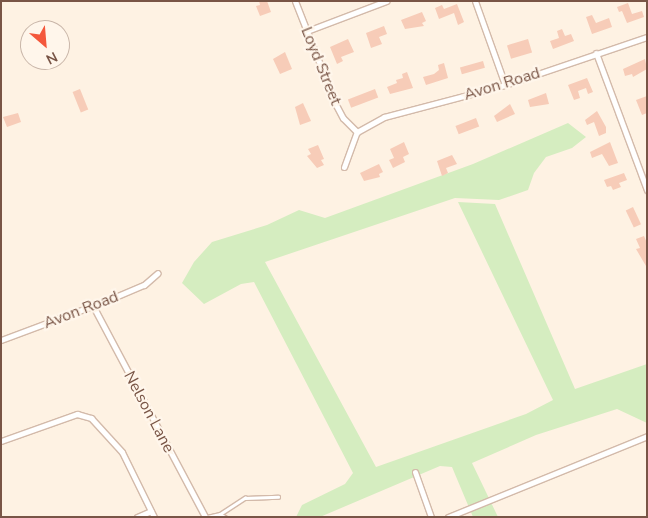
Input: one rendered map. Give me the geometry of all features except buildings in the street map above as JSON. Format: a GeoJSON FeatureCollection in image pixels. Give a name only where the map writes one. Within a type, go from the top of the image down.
{"type":"FeatureCollection","features":[{"type":"Feature","properties":{"kind":"street","name":"Loyd Street"},"geometry":{"type":"LineString","coordinates":[[295,1],[336,105],[352,128],[358,132]]}},
{"type":"Feature","properties":{"kind":"street"},"geometry":{"type":"LineString","coordinates":[[307,31],[386,1]]}},
{"type":"Feature","properties":{"kind":"street"},"geometry":{"type":"LineString","coordinates":[[475,1],[506,85]]}},
{"type":"Feature","properties":{"kind":"street","name":"Avon Road"},"geometry":{"type":"LineString","coordinates":[[358,132],[384,117],[506,85],[647,37]]}},
{"type":"Feature","properties":{"kind":"street"},"geometry":{"type":"LineString","coordinates":[[596,53],[647,190]]}},
{"type":"Feature","properties":{"kind":"street"},"geometry":{"type":"LineString","coordinates":[[344,167],[358,132]]}},
{"type":"Feature","properties":{"kind":"street","name":"Avon Road"},"geometry":{"type":"LineString","coordinates":[[1,340],[144,285],[158,273]]}},
{"type":"Feature","properties":{"kind":"street","name":"Nelson Lane"},"geometry":{"type":"LineString","coordinates":[[93,306],[206,517]]}},
{"type":"Feature","properties":{"kind":"street"},"geometry":{"type":"LineString","coordinates":[[1,441],[77,414],[91,418],[122,452],[154,517]]}},
{"type":"Feature","properties":{"kind":"street"},"geometry":{"type":"LineString","coordinates":[[448,517],[647,436]]}},
{"type":"Feature","properties":{"kind":"street"},"geometry":{"type":"LineString","coordinates":[[415,472],[431,517]]}},
{"type":"Feature","properties":{"kind":"street"},"geometry":{"type":"LineString","coordinates":[[137,517],[151,510]]}},
{"type":"Feature","properties":{"kind":"lane"},"geometry":{"type":"LineString","coordinates":[[206,517],[220,514],[245,498],[278,497]]}},
{"type":"Feature","properties":{"kind":"lane"},"geometry":{"type":"LineString","coordinates":[[220,514],[225,517]]}},
{"type":"Feature","properties":{"kind":"green space"},"geometry":{"type":"Polygon","coordinates":[[[568,123],[586,137],[572,148],[546,157],[534,173],[528,190],[499,200],[455,198],[265,262],[376,467],[526,414],[553,400],[458,202],[495,204],[575,389],[647,364],[647,423],[617,409],[536,435],[472,463],[498,517],[473,517],[452,467],[440,466],[320,517],[296,517],[302,505],[345,484],[353,473],[254,282],[241,284],[204,304],[182,283],[194,262],[212,242],[267,225],[299,210],[325,218],[473,164],[568,123]]]}}]}
